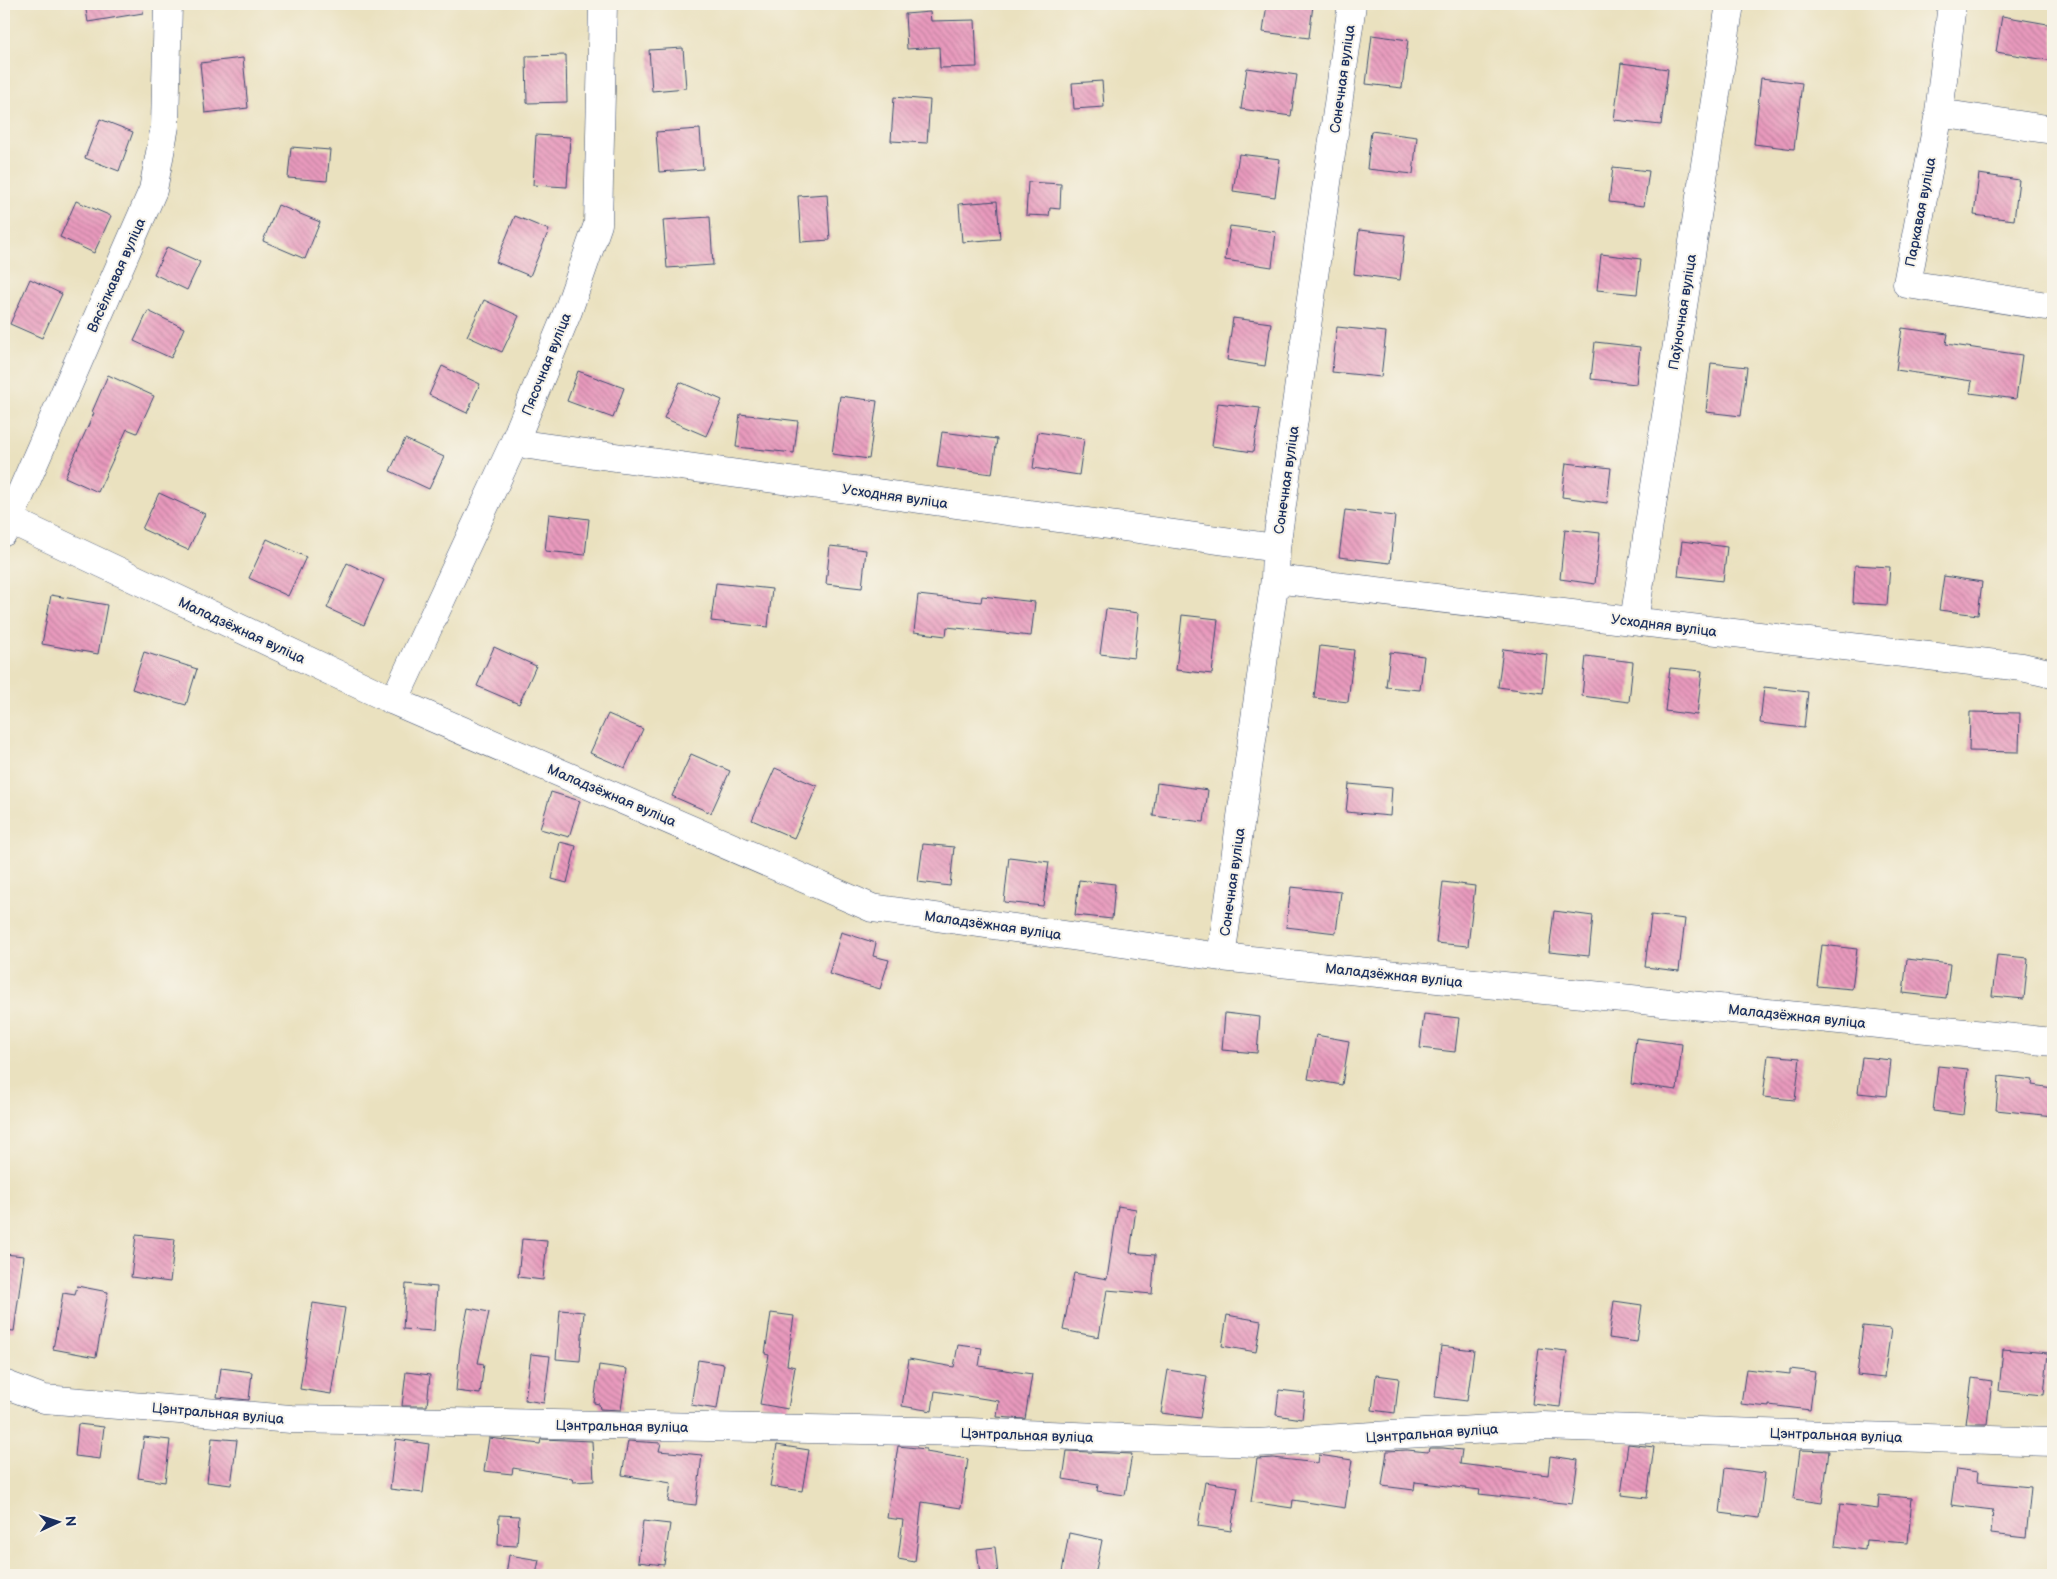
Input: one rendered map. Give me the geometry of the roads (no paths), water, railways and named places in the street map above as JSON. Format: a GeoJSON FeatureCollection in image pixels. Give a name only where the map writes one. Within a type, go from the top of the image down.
{"type":"FeatureCollection","features":[{"type":"Feature","properties":{"kind":"street","name":"Вясёлкавая вуліца"},"geometry":{"type":"LineString","coordinates":[[7,526],[153,190],[165,126],[168,4]]}},
{"type":"Feature","properties":{"kind":"street","name":"Пясочная вуліца"},"geometry":{"type":"LineString","coordinates":[[394,701],[514,444],[568,311],[598,224],[603,4]]}},
{"type":"Feature","properties":{"kind":"street","name":"Сонечная вуліца"},"geometry":{"type":"LineString","coordinates":[[1221,957],[1275,578],[1276,548],[1352,4]]}},
{"type":"Feature","properties":{"kind":"street","name":"Паўночная вуліца"},"geometry":{"type":"LineString","coordinates":[[1634,621],[1730,4]]}},
{"type":"Feature","properties":{"kind":"street","name":"Паркавая вуліца"},"geometry":{"type":"LineString","coordinates":[[1952,4],[1939,113],[1907,284],[2053,307]]}},
{"type":"Feature","properties":{"kind":"street"},"geometry":{"type":"LineString","coordinates":[[1939,113],[2053,130]]}},
{"type":"Feature","properties":{"kind":"street","name":"Усходняя вуліца"},"geometry":{"type":"LineString","coordinates":[[514,444],[1276,548]]}},
{"type":"Feature","properties":{"kind":"street","name":"Маладзёжная вуліца"},"geometry":{"type":"LineString","coordinates":[[7,526],[394,701],[872,908],[1221,957],[2053,1042]]}},
{"type":"Feature","properties":{"kind":"street","name":"Усходняя вуліца"},"geometry":{"type":"LineString","coordinates":[[1275,578],[2022,667],[2053,674]]}},
{"type":"Feature","properties":{"kind":"street","name":"Цэнтральная вуліца"},"geometry":{"type":"LineString","coordinates":[[4,1384],[44,1399],[291,1419],[968,1432],[1256,1443],[1542,1426],[2053,1442]]}}]}
